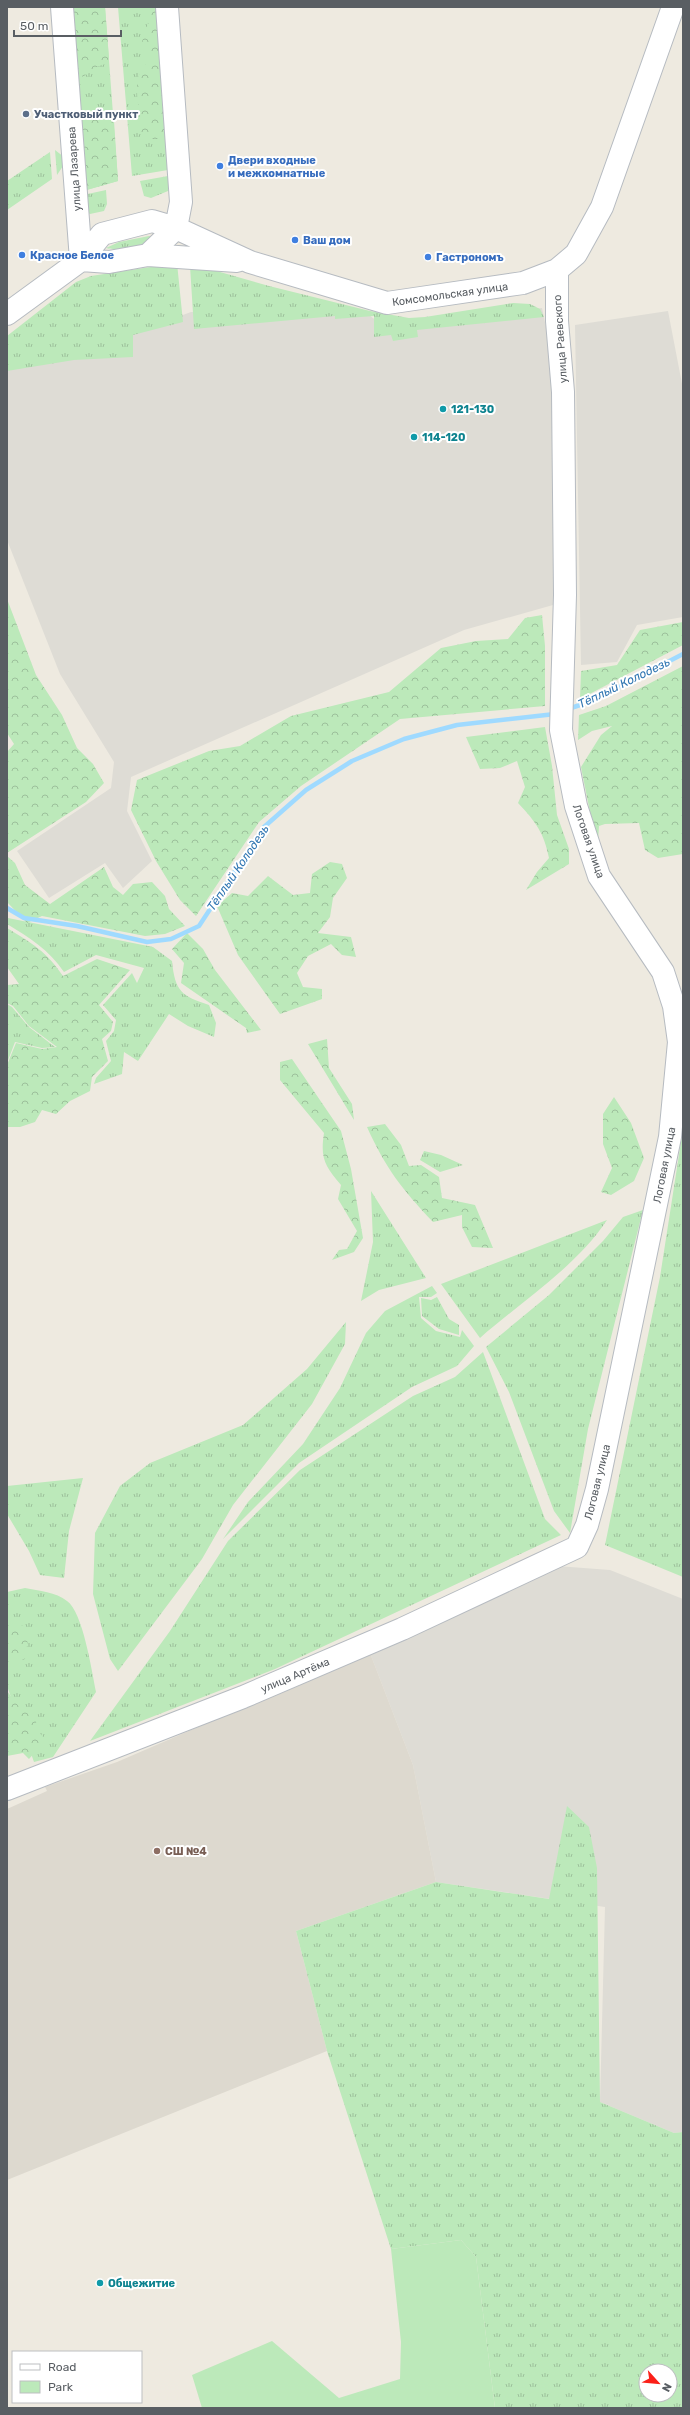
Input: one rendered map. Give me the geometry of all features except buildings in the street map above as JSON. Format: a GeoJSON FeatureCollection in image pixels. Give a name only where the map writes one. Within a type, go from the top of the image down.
{"type":"FeatureCollection","features":[{"type":"Feature","properties":{"kind":"street","name":"улица Лазарева"},"geometry":{"type":"LineString","coordinates":[[62,7],[81,260]]}},
{"type":"Feature","properties":{"kind":"street"},"geometry":{"type":"LineString","coordinates":[[148,255],[176,228],[181,202],[167,7]]}},
{"type":"Feature","properties":{"kind":"street"},"geometry":{"type":"LineString","coordinates":[[557,270],[576,254],[602,207],[673,7]]}},
{"type":"Feature","properties":{"kind":"street","name":"Комсомольская улица"},"geometry":{"type":"LineString","coordinates":[[7,314],[81,260],[102,234],[152,222],[176,228],[250,262],[387,303],[524,283],[557,270]]}},
{"type":"Feature","properties":{"kind":"street","name":"Комсомольская улица"},"geometry":{"type":"LineString","coordinates":[[81,260],[109,262],[148,255],[250,262]]}},
{"type":"Feature","properties":{"kind":"street","name":"улица Раевского"},"geometry":{"type":"LineString","coordinates":[[557,270],[557,321],[564,392],[565,595],[560,698],[561,730]]}},
{"type":"Feature","properties":{"kind":"street","name":"Логовая улица"},"geometry":{"type":"LineString","coordinates":[[561,730],[576,806],[599,876],[663,972],[674,1006],[679,1042],[670,1137],[597,1488],[586,1525],[577,1547]]}},
{"type":"Feature","properties":{"kind":"street","name":"улица Артёма"},"geometry":{"type":"LineString","coordinates":[[7,1789],[244,1697],[402,1629],[577,1547]]}},
{"type":"Feature","properties":{"kind":"shaded area"},"geometry":{"type":"Polygon","coordinates":[[[542,308],[553,361],[553,605],[464,630],[131,777],[127,811],[152,861],[123,888],[105,863],[49,898],[17,851],[111,788],[114,762],[60,674],[7,540],[7,364],[153,326],[191,312],[369,315],[382,325],[542,308]]]}},
{"type":"Feature","properties":{"kind":"shaded area"},"geometry":{"type":"Polygon","coordinates":[[[668,311],[683,389],[683,617],[637,625],[617,662],[581,665],[575,325],[668,311]]]}},
{"type":"Feature","properties":{"kind":"shaded area"},"geometry":{"type":"Polygon","coordinates":[[[557,1566],[610,1570],[683,1599],[683,2132],[674,2133],[600,2102],[605,1907],[436,1882],[413,1765],[370,1653],[557,1566]]]}},
{"type":"Feature","properties":{"kind":"shaded area"},"geometry":{"type":"Polygon","coordinates":[[[370,1653],[413,1765],[436,1882],[296,1931],[327,2051],[7,2180],[7,1809],[47,1791],[45,1787],[117,1762],[370,1653]]]}},
{"type":"Feature","properties":{"kind":"green space"},"geometry":{"type":"Polygon","coordinates":[[[69,7],[105,7],[118,181],[83,191],[69,7]]]}},
{"type":"Feature","properties":{"kind":"green space"},"geometry":{"type":"Polygon","coordinates":[[[69,7],[105,7],[109,58],[106,64],[99,66],[81,77],[73,70],[69,7]]]}},
{"type":"Feature","properties":{"kind":"green space"},"geometry":{"type":"Polygon","coordinates":[[[118,7],[158,7],[168,170],[132,176],[118,7]]]}},
{"type":"Feature","properties":{"kind":"green space"},"geometry":{"type":"Polygon","coordinates":[[[147,7],[158,7],[166,139],[150,139],[141,134],[137,83],[139,74],[144,66],[152,60],[140,49],[148,24],[147,7]]]}},
{"type":"Feature","properties":{"kind":"green space"},"geometry":{"type":"Polygon","coordinates":[[[94,111],[98,115],[105,115],[114,121],[118,181],[83,191],[79,112],[94,111]]]}},
{"type":"Feature","properties":{"kind":"green space"},"geometry":{"type":"Polygon","coordinates":[[[55,150],[64,157],[65,163],[57,175],[55,150]]]}},
{"type":"Feature","properties":{"kind":"green space"},"geometry":{"type":"Polygon","coordinates":[[[50,152],[52,179],[7,210],[7,181],[50,152]]]}},
{"type":"Feature","properties":{"kind":"green space"},"geometry":{"type":"Polygon","coordinates":[[[168,176],[168,191],[151,198],[144,196],[140,181],[168,176]]]}},
{"type":"Feature","properties":{"kind":"green space"},"geometry":{"type":"Polygon","coordinates":[[[106,190],[107,204],[104,211],[90,214],[84,207],[83,195],[106,190]]]}},
{"type":"Feature","properties":{"kind":"green space"},"geometry":{"type":"Polygon","coordinates":[[[149,236],[156,237],[146,243],[132,247],[118,249],[106,248],[119,242],[149,236]]]}},
{"type":"Feature","properties":{"kind":"green space"},"geometry":{"type":"Polygon","coordinates":[[[177,263],[183,322],[133,335],[133,357],[74,360],[7,371],[7,336],[76,282],[91,276],[177,263]]]}},
{"type":"Feature","properties":{"kind":"green space"},"geometry":{"type":"Polygon","coordinates":[[[190,266],[206,268],[269,286],[370,311],[409,318],[425,317],[513,303],[530,304],[540,309],[544,317],[417,330],[418,337],[393,341],[391,335],[374,337],[374,316],[335,319],[335,316],[194,329],[190,266]]]}},
{"type":"Feature","properties":{"kind":"green space"},"geometry":{"type":"Polygon","coordinates":[[[7,599],[36,675],[62,715],[77,748],[93,764],[104,783],[86,802],[7,853],[7,752],[14,744],[7,733],[7,599]]]}},
{"type":"Feature","properties":{"kind":"green space"},"geometry":{"type":"Polygon","coordinates":[[[542,615],[545,646],[545,706],[400,719],[301,786],[259,822],[196,916],[180,900],[156,861],[131,810],[137,780],[209,751],[240,746],[291,716],[389,692],[441,648],[476,641],[508,639],[525,618],[542,615]]]}},
{"type":"Feature","properties":{"kind":"green space"},"geometry":{"type":"Polygon","coordinates":[[[683,622],[683,645],[580,699],[581,671],[617,665],[640,630],[683,622]]]}},
{"type":"Feature","properties":{"kind":"green space"},"geometry":{"type":"Polygon","coordinates":[[[683,666],[683,854],[658,858],[645,850],[639,823],[605,824],[599,826],[598,841],[593,827],[581,767],[601,735],[612,726],[592,731],[578,740],[579,715],[606,706],[683,666]]]}},
{"type":"Feature","properties":{"kind":"green space"},"geometry":{"type":"Polygon","coordinates":[[[545,727],[552,766],[557,815],[569,849],[569,864],[526,890],[537,872],[549,858],[542,835],[530,816],[518,803],[525,787],[517,761],[500,768],[480,769],[466,737],[545,727]]]}},
{"type":"Feature","properties":{"kind":"green space"},"geometry":{"type":"Polygon","coordinates":[[[7,856],[15,863],[25,885],[50,904],[104,867],[113,887],[123,895],[133,884],[152,882],[165,896],[169,909],[185,926],[165,934],[145,936],[42,916],[27,923],[7,902],[7,856]]]}},
{"type":"Feature","properties":{"kind":"green space"},"geometry":{"type":"Polygon","coordinates":[[[330,862],[342,864],[347,878],[333,898],[330,917],[318,933],[351,937],[356,957],[342,955],[331,944],[308,956],[297,973],[303,987],[322,989],[322,999],[280,1014],[238,955],[217,906],[232,893],[248,896],[268,876],[293,895],[310,893],[312,874],[330,862]]]}},
{"type":"Feature","properties":{"kind":"green space"},"geometry":{"type":"Polygon","coordinates":[[[8,918],[153,947],[172,961],[175,980],[182,991],[192,999],[209,1005],[216,1023],[214,1037],[188,1026],[169,1014],[138,1061],[124,1052],[122,1074],[94,1084],[96,1078],[111,1061],[106,1041],[114,1031],[116,1020],[103,1005],[132,973],[137,983],[144,968],[96,955],[64,972],[45,951],[7,924],[8,918]]]}},
{"type":"Feature","properties":{"kind":"green space"},"geometry":{"type":"Polygon","coordinates":[[[7,928],[24,938],[45,954],[63,976],[97,959],[130,970],[99,1005],[113,1022],[111,1031],[102,1039],[108,1061],[92,1077],[90,1091],[70,1101],[56,1114],[42,1110],[35,1122],[20,1127],[7,1127],[7,1065],[16,1043],[42,1049],[57,1047],[29,1026],[13,1006],[7,1003],[7,985],[19,984],[7,967],[7,928]]]}},
{"type":"Feature","properties":{"kind":"green space"},"geometry":{"type":"Polygon","coordinates":[[[187,933],[203,949],[215,970],[261,1030],[247,1033],[246,1028],[181,983],[184,963],[172,949],[187,933]]]}},
{"type":"Feature","properties":{"kind":"green space"},"geometry":{"type":"Polygon","coordinates":[[[7,1004],[12,1007],[29,1027],[55,1047],[42,1048],[15,1042],[7,1063],[7,1004]]]}},
{"type":"Feature","properties":{"kind":"green space"},"geometry":{"type":"Polygon","coordinates":[[[327,1039],[329,1068],[352,1104],[354,1120],[308,1044],[327,1039]]]}},
{"type":"Feature","properties":{"kind":"green space"},"geometry":{"type":"Polygon","coordinates":[[[292,1059],[341,1131],[351,1169],[363,1238],[354,1252],[332,1260],[339,1250],[347,1249],[357,1231],[338,1199],[341,1185],[331,1173],[325,1162],[323,1156],[324,1133],[280,1080],[280,1062],[292,1059]]]}},
{"type":"Feature","properties":{"kind":"green space"},"geometry":{"type":"Polygon","coordinates":[[[614,1097],[631,1123],[644,1158],[634,1181],[611,1195],[601,1192],[612,1168],[603,1144],[603,1114],[614,1097]]]}},
{"type":"Feature","properties":{"kind":"green space"},"geometry":{"type":"Polygon","coordinates":[[[385,1124],[401,1145],[409,1166],[421,1165],[439,1177],[442,1198],[475,1205],[493,1248],[472,1247],[462,1227],[462,1215],[433,1222],[412,1199],[388,1167],[367,1127],[385,1124]]]}},
{"type":"Feature","properties":{"kind":"green space"},"geometry":{"type":"Polygon","coordinates":[[[683,1129],[683,1577],[605,1545],[660,1277],[683,1129]]]}},
{"type":"Feature","properties":{"kind":"green space"},"geometry":{"type":"Polygon","coordinates":[[[424,1151],[441,1155],[463,1165],[440,1172],[420,1160],[424,1151]]]}},
{"type":"Feature","properties":{"kind":"green space"},"geometry":{"type":"Polygon","coordinates":[[[371,1191],[426,1278],[379,1290],[361,1301],[373,1242],[371,1191]]]}},
{"type":"Feature","properties":{"kind":"green space"},"geometry":{"type":"Polygon","coordinates":[[[643,1210],[588,1429],[570,1533],[554,1511],[509,1392],[486,1347],[549,1295],[603,1241],[623,1217],[643,1210]]]}},
{"type":"Feature","properties":{"kind":"green space"},"geometry":{"type":"Polygon","coordinates":[[[607,1220],[580,1253],[548,1283],[480,1338],[441,1284],[607,1220]]]}},
{"type":"Feature","properties":{"kind":"green space"},"geometry":{"type":"Polygon","coordinates":[[[432,1286],[437,1293],[431,1297],[419,1297],[421,1318],[436,1331],[460,1337],[462,1330],[474,1346],[457,1366],[412,1387],[299,1463],[223,1539],[248,1502],[303,1444],[340,1388],[366,1333],[385,1311],[432,1286]]]}},
{"type":"Feature","properties":{"kind":"green space"},"geometry":{"type":"Polygon","coordinates":[[[437,1297],[449,1319],[459,1325],[459,1335],[439,1329],[422,1316],[421,1298],[431,1300],[437,1297]]]}},
{"type":"Feature","properties":{"kind":"green space"},"geometry":{"type":"Polygon","coordinates":[[[346,1322],[345,1344],[312,1404],[233,1505],[202,1559],[118,1671],[110,1659],[93,1594],[95,1533],[120,1486],[150,1463],[243,1425],[307,1369],[346,1322]]]}},
{"type":"Feature","properties":{"kind":"green space"},"geometry":{"type":"Polygon","coordinates":[[[483,1352],[545,1519],[561,1535],[275,1669],[90,1741],[170,1631],[228,1541],[300,1470],[413,1396],[455,1377],[483,1352]]]}},
{"type":"Feature","properties":{"kind":"green space"},"geometry":{"type":"Polygon","coordinates":[[[83,1478],[69,1531],[64,1578],[40,1575],[29,1551],[7,1514],[7,1486],[83,1478]]]}},
{"type":"Feature","properties":{"kind":"green space"},"geometry":{"type":"Polygon","coordinates":[[[25,1588],[47,1592],[58,1596],[63,1598],[73,1607],[78,1617],[86,1643],[96,1692],[53,1757],[34,1762],[7,1686],[7,1592],[25,1588]]]}},
{"type":"Feature","properties":{"kind":"green space"},"geometry":{"type":"Polygon","coordinates":[[[7,1623],[24,1626],[29,1632],[25,1659],[9,1665],[7,1669],[7,1623]]]}},
{"type":"Feature","properties":{"kind":"green space"},"geometry":{"type":"Polygon","coordinates":[[[7,1691],[23,1712],[38,1713],[35,1728],[46,1740],[29,1759],[23,1753],[7,1756],[7,1691]]]}},
{"type":"Feature","properties":{"kind":"green space"},"geometry":{"type":"Polygon","coordinates":[[[567,1806],[589,1827],[597,1868],[600,2102],[674,2133],[683,2132],[683,2408],[495,2408],[476,2257],[461,2240],[391,2249],[327,2051],[296,1931],[436,1882],[549,1899],[567,1806]]]}},
{"type":"Feature","properties":{"kind":"green space"},"geometry":{"type":"Polygon","coordinates":[[[461,2240],[476,2257],[495,2408],[202,2408],[192,2375],[272,2341],[339,2398],[400,2379],[401,2342],[391,2249],[461,2240]]]}},
{"type":"Feature","properties":{"kind":"waterway","name":"Тёплый Колодезь"},"geometry":{"type":"LineString","coordinates":[[568,709],[592,701],[683,654]]}},
{"type":"Feature","properties":{"kind":"waterway","name":"Тёплый Колодезь"},"geometry":{"type":"LineString","coordinates":[[7,908],[24,918],[77,926],[147,942],[171,939],[199,926],[264,827],[306,790],[352,761],[404,739],[457,725],[555,714]]}},
{"type":"Feature","properties":{"kind":"place","name":"Участковый пункт"},"geometry":{"type":"Point","coordinates":[26,114]}},
{"type":"Feature","properties":{"kind":"place","name":"Двери входные и межкомнатные"},"geometry":{"type":"Point","coordinates":[220,166]}},
{"type":"Feature","properties":{"kind":"place","name":"Ваш дом"},"geometry":{"type":"Point","coordinates":[295,240]}},
{"type":"Feature","properties":{"kind":"place","name":"Красное Белое"},"geometry":{"type":"Point","coordinates":[22,255]}},
{"type":"Feature","properties":{"kind":"place","name":"Гастрономъ"},"geometry":{"type":"Point","coordinates":[428,257]}},
{"type":"Feature","properties":{"kind":"place","name":"121-130"},"geometry":{"type":"Point","coordinates":[443,409]}},
{"type":"Feature","properties":{"kind":"place","name":"114-120"},"geometry":{"type":"Point","coordinates":[414,437]}},
{"type":"Feature","properties":{"kind":"place","name":"СШ №4"},"geometry":{"type":"Point","coordinates":[157,1851]}},
{"type":"Feature","properties":{"kind":"place","name":"Общежитие"},"geometry":{"type":"Point","coordinates":[100,2283]}}]}
